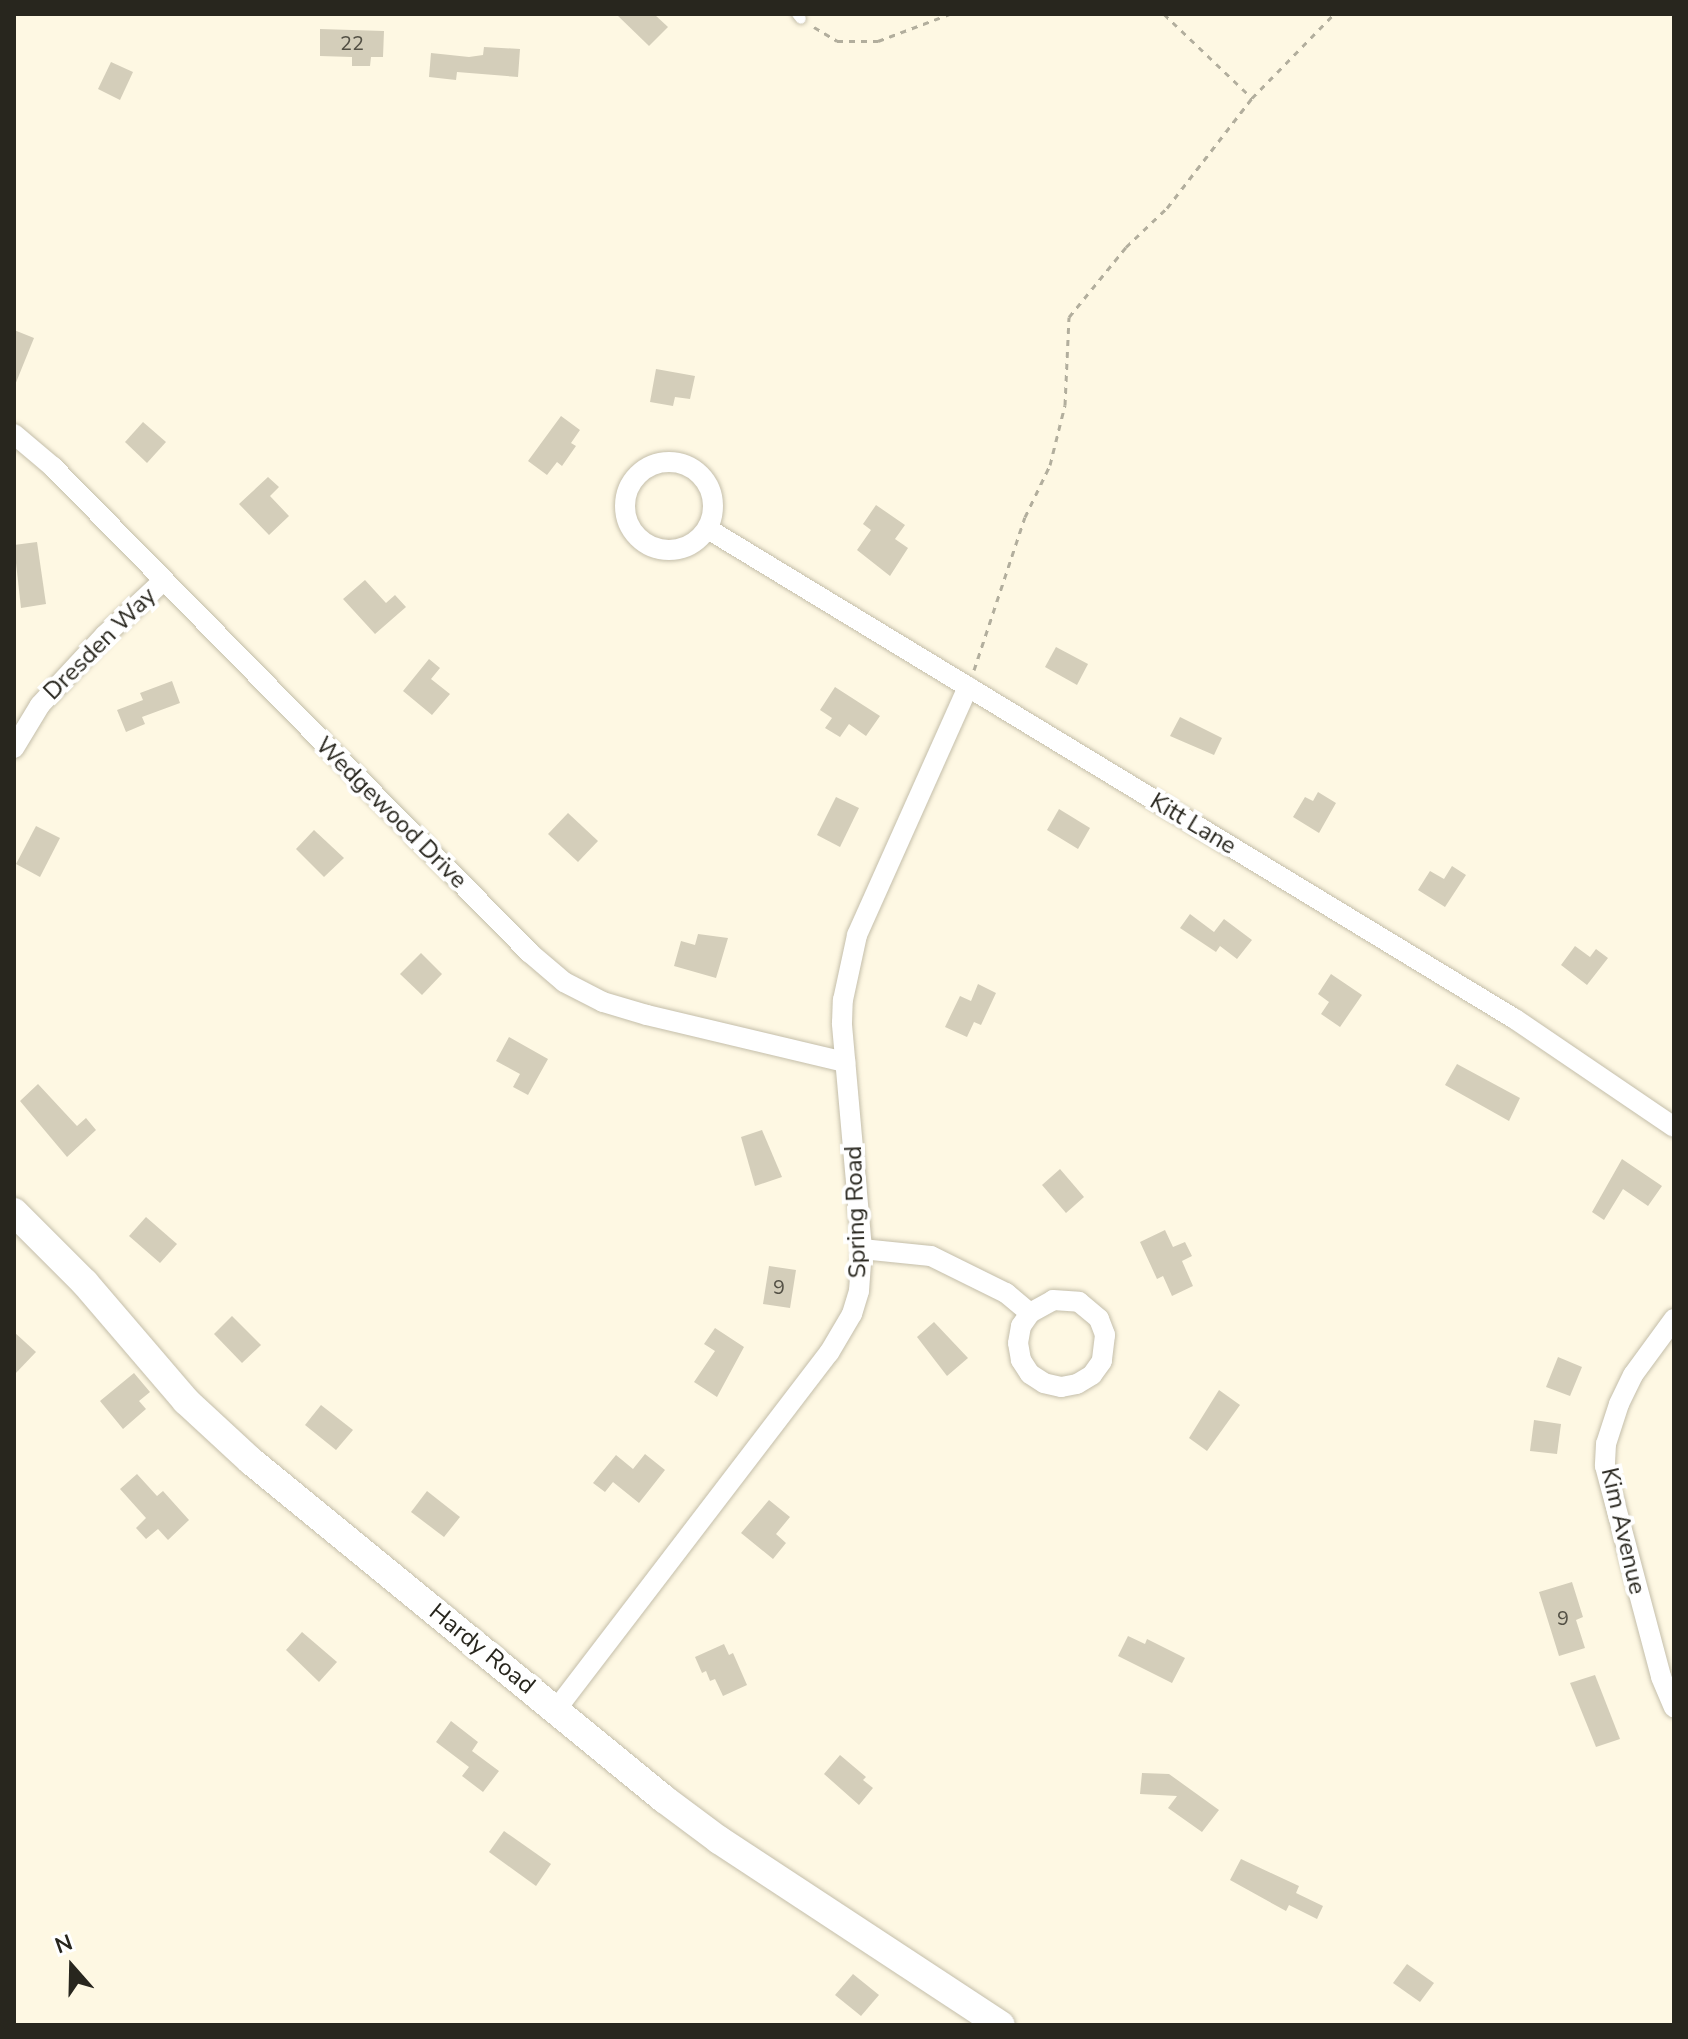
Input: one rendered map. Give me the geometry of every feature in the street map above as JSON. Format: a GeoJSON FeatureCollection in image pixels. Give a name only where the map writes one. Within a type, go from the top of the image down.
{"type":"FeatureCollection","features":[{"type":"Feature","properties":{"kind":"street","name":"Wedgewood Drive"},"geometry":{"type":"LineString","coordinates":[[14,434],[53,467],[162,582],[530,953],[564,982],[603,1002],[647,1015],[845,1062]]}},
{"type":"Feature","properties":{"kind":"street"},"geometry":{"type":"LineString","coordinates":[[674,462],[688,466],[709,486],[713,515],[708,529],[686,548],[671,551],[643,543],[626,520],[627,491],[646,468],[674,462]]}},
{"type":"Feature","properties":{"kind":"street","name":"Kitt Lane"},"geometry":{"type":"LineString","coordinates":[[708,529],[1515,1019],[1674,1127]]}},
{"type":"Feature","properties":{"kind":"street","name":"Dresden Way"},"geometry":{"type":"LineString","coordinates":[[14,748],[40,705],[105,635],[162,582]]}},
{"type":"Feature","properties":{"kind":"street","name":"Spring Road"},"geometry":{"type":"LineString","coordinates":[[555,1711],[841,1335],[859,1291],[862,1249],[845,1062],[843,1000],[857,935],[968,687]]}},
{"type":"Feature","properties":{"kind":"street","name":"Hardy Road"},"geometry":{"type":"LineString","coordinates":[[14,1212],[85,1283],[197,1411],[251,1461],[555,1711],[719,1840],[1001,2025]]}},
{"type":"Feature","properties":{"kind":"street"},"geometry":{"type":"LineString","coordinates":[[862,1249],[931,1256],[1006,1293],[1030,1313]]}},
{"type":"Feature","properties":{"kind":"street"},"geometry":{"type":"LineString","coordinates":[[1062,1299],[1079,1302],[1093,1312],[1103,1327],[1106,1344],[1102,1361],[1092,1375],[1077,1384],[1061,1387],[1044,1383],[1030,1374],[1021,1360],[1018,1343],[1021,1326],[1030,1313],[1044,1303],[1062,1299]]}},
{"type":"Feature","properties":{"kind":"street","name":"Kim Avenue"},"geometry":{"type":"LineString","coordinates":[[1674,1319],[1633,1375],[1619,1404],[1606,1444],[1605,1466],[1661,1677],[1674,1707]]}},
{"type":"Feature","properties":{"kind":"path"},"geometry":{"type":"LineString","coordinates":[[799,16],[837,41],[878,41],[950,14]]}},
{"type":"Feature","properties":{"kind":"path"},"geometry":{"type":"LineString","coordinates":[[1164,14],[1252,98]]}},
{"type":"Feature","properties":{"kind":"path"},"geometry":{"type":"LineString","coordinates":[[968,687],[1025,517],[1050,465],[1065,405],[1069,317],[1126,247],[1167,208],[1252,98],[1334,14]]}},
{"type":"Feature","properties":{"kind":"building"},"geometry":{"type":"Polygon","coordinates":[[[616,14],[654,14],[668,27],[649,46],[616,14]]]}},
{"type":"Feature","properties":{"kind":"building"},"geometry":{"type":"Polygon","coordinates":[[[320,29],[384,31],[383,57],[371,57],[370,66],[352,66],[352,57],[320,56],[320,29]]]}},
{"type":"Feature","properties":{"kind":"building"},"geometry":{"type":"Polygon","coordinates":[[[484,47],[520,49],[518,77],[457,72],[456,80],[429,77],[431,53],[469,57],[483,55],[484,47]]]}},
{"type":"Feature","properties":{"kind":"building"},"geometry":{"type":"Polygon","coordinates":[[[111,62],[133,72],[120,100],[98,89],[111,62]]]}},
{"type":"Feature","properties":{"kind":"building"},"geometry":{"type":"Polygon","coordinates":[[[14,330],[34,338],[15,385],[14,385],[14,330]]]}},
{"type":"Feature","properties":{"kind":"building"},"geometry":{"type":"Polygon","coordinates":[[[656,369],[695,376],[690,399],[675,397],[673,406],[650,402],[656,369]]]}},
{"type":"Feature","properties":{"kind":"building"},"geometry":{"type":"Polygon","coordinates":[[[561,416],[580,430],[571,443],[576,446],[562,466],[557,462],[547,475],[528,461],[561,416]]]}},
{"type":"Feature","properties":{"kind":"building"},"geometry":{"type":"Polygon","coordinates":[[[143,422],[166,442],[147,463],[125,442],[143,422]]]}},
{"type":"Feature","properties":{"kind":"building"},"geometry":{"type":"Polygon","coordinates":[[[268,477],[279,487],[270,496],[289,516],[269,535],[239,504],[268,477]]]}},
{"type":"Feature","properties":{"kind":"building"},"geometry":{"type":"Polygon","coordinates":[[[876,505],[905,525],[895,539],[908,548],[890,576],[857,550],[871,530],[863,524],[876,505]]]}},
{"type":"Feature","properties":{"kind":"building"},"geometry":{"type":"Polygon","coordinates":[[[37,542],[46,604],[21,608],[14,545],[37,542]]]}},
{"type":"Feature","properties":{"kind":"building"},"geometry":{"type":"Polygon","coordinates":[[[365,580],[386,603],[395,595],[406,607],[375,634],[343,599],[365,580]]]}},
{"type":"Feature","properties":{"kind":"building"},"geometry":{"type":"Polygon","coordinates":[[[1056,647],[1088,664],[1077,685],[1045,667],[1056,647]]]}},
{"type":"Feature","properties":{"kind":"building"},"geometry":{"type":"Polygon","coordinates":[[[429,659],[440,668],[431,679],[450,694],[432,715],[403,691],[429,659]]]}},
{"type":"Feature","properties":{"kind":"building"},"geometry":{"type":"Polygon","coordinates":[[[172,681],[180,703],[142,717],[145,724],[126,732],[117,710],[143,700],[140,693],[172,681]]]}},
{"type":"Feature","properties":{"kind":"building"},"geometry":{"type":"Polygon","coordinates":[[[835,687],[880,716],[866,736],[849,724],[840,737],[825,728],[832,718],[820,710],[835,687]]]}},
{"type":"Feature","properties":{"kind":"building"},"geometry":{"type":"Polygon","coordinates":[[[1180,717],[1222,738],[1214,755],[1170,736],[1180,717]]]}},
{"type":"Feature","properties":{"kind":"building"},"geometry":{"type":"Polygon","coordinates":[[[1318,792],[1336,803],[1319,833],[1293,817],[1305,797],[1313,801],[1318,792]]]}},
{"type":"Feature","properties":{"kind":"building"},"geometry":{"type":"Polygon","coordinates":[[[836,797],[859,808],[840,847],[817,835],[836,797]]]}},
{"type":"Feature","properties":{"kind":"building"},"geometry":{"type":"Polygon","coordinates":[[[1059,809],[1090,828],[1078,849],[1047,830],[1059,809]]]}},
{"type":"Feature","properties":{"kind":"building"},"geometry":{"type":"Polygon","coordinates":[[[568,813],[598,841],[578,862],[548,834],[568,813]]]}},
{"type":"Feature","properties":{"kind":"building"},"geometry":{"type":"Polygon","coordinates":[[[36,826],[60,838],[40,877],[16,864],[36,826]]]}},
{"type":"Feature","properties":{"kind":"building"},"geometry":{"type":"Polygon","coordinates":[[[314,830],[344,858],[324,877],[296,849],[314,830]]]}},
{"type":"Feature","properties":{"kind":"building"},"geometry":{"type":"Polygon","coordinates":[[[1452,866],[1466,875],[1445,907],[1418,890],[1430,871],[1444,879],[1452,866]]]}},
{"type":"Feature","properties":{"kind":"building"},"geometry":{"type":"Polygon","coordinates":[[[1190,914],[1214,932],[1224,919],[1252,940],[1237,959],[1220,946],[1216,952],[1180,928],[1190,914]]]}},
{"type":"Feature","properties":{"kind":"building"},"geometry":{"type":"Polygon","coordinates":[[[698,934],[728,938],[716,978],[674,966],[681,941],[695,945],[698,934]]]}},
{"type":"Feature","properties":{"kind":"building"},"geometry":{"type":"Polygon","coordinates":[[[1575,946],[1590,957],[1596,949],[1608,958],[1587,985],[1561,965],[1575,946]]]}},
{"type":"Feature","properties":{"kind":"building"},"geometry":{"type":"Polygon","coordinates":[[[421,953],[442,974],[422,995],[400,974],[421,953]]]}},
{"type":"Feature","properties":{"kind":"building"},"geometry":{"type":"Polygon","coordinates":[[[1331,974],[1362,995],[1340,1027],[1321,1014],[1329,1002],[1318,994],[1331,974]]]}},
{"type":"Feature","properties":{"kind":"building"},"geometry":{"type":"Polygon","coordinates":[[[978,984],[996,993],[981,1025],[974,1022],[967,1037],[945,1027],[960,996],[971,1001],[978,984]]]}},
{"type":"Feature","properties":{"kind":"building"},"geometry":{"type":"Polygon","coordinates":[[[509,1037],[548,1059],[528,1095],[513,1087],[520,1074],[496,1061],[509,1037]]]}},
{"type":"Feature","properties":{"kind":"building"},"geometry":{"type":"Polygon","coordinates":[[[1457,1064],[1520,1098],[1509,1121],[1445,1085],[1457,1064]]]}},
{"type":"Feature","properties":{"kind":"building"},"geometry":{"type":"Polygon","coordinates":[[[38,1084],[77,1126],[86,1118],[96,1130],[67,1157],[20,1101],[38,1084]]]}},
{"type":"Feature","properties":{"kind":"building"},"geometry":{"type":"Polygon","coordinates":[[[762,1130],[782,1177],[755,1186],[741,1137],[762,1130]]]}},
{"type":"Feature","properties":{"kind":"building"},"geometry":{"type":"Polygon","coordinates":[[[1622,1159],[1662,1186],[1648,1206],[1623,1189],[1604,1220],[1592,1212],[1622,1159]]]}},
{"type":"Feature","properties":{"kind":"building"},"geometry":{"type":"Polygon","coordinates":[[[1060,1169],[1084,1197],[1066,1213],[1042,1185],[1060,1169]]]}},
{"type":"Feature","properties":{"kind":"building"},"geometry":{"type":"Polygon","coordinates":[[[146,1217],[177,1244],[160,1263],[129,1236],[146,1217]]]}},
{"type":"Feature","properties":{"kind":"building"},"geometry":{"type":"Polygon","coordinates":[[[1165,1230],[1173,1247],[1185,1242],[1192,1256],[1182,1261],[1193,1286],[1172,1296],[1163,1276],[1157,1279],[1140,1242],[1165,1230]]]}},
{"type":"Feature","properties":{"kind":"building"},"geometry":{"type":"Polygon","coordinates":[[[769,1266],[796,1270],[790,1308],[763,1304],[769,1266]]]}},
{"type":"Feature","properties":{"kind":"building"},"geometry":{"type":"Polygon","coordinates":[[[232,1316],[261,1345],[242,1363],[214,1334],[232,1316]]]}},
{"type":"Feature","properties":{"kind":"building"},"geometry":{"type":"Polygon","coordinates":[[[934,1322],[968,1358],[947,1376],[917,1337],[934,1322]]]}},
{"type":"Feature","properties":{"kind":"building"},"geometry":{"type":"Polygon","coordinates":[[[715,1328],[744,1347],[717,1397],[694,1382],[715,1351],[704,1344],[715,1328]]]}},
{"type":"Feature","properties":{"kind":"building"},"geometry":{"type":"Polygon","coordinates":[[[14,1332],[36,1352],[14,1375],[14,1332]]]}},
{"type":"Feature","properties":{"kind":"building"},"geometry":{"type":"Polygon","coordinates":[[[1558,1357],[1582,1367],[1570,1396],[1546,1387],[1558,1357]]]}},
{"type":"Feature","properties":{"kind":"building"},"geometry":{"type":"Polygon","coordinates":[[[134,1373],[150,1392],[139,1401],[146,1409],[123,1429],[100,1401],[134,1373]]]}},
{"type":"Feature","properties":{"kind":"building"},"geometry":{"type":"Polygon","coordinates":[[[1219,1390],[1240,1405],[1207,1451],[1189,1438],[1219,1390]]]}},
{"type":"Feature","properties":{"kind":"building"},"geometry":{"type":"Polygon","coordinates":[[[321,1405],[353,1430],[336,1450],[305,1425],[321,1405]]]}},
{"type":"Feature","properties":{"kind":"building"},"geometry":{"type":"Polygon","coordinates":[[[1534,1420],[1561,1424],[1557,1454],[1530,1451],[1534,1420]]]}},
{"type":"Feature","properties":{"kind":"building"},"geometry":{"type":"Polygon","coordinates":[[[645,1454],[665,1470],[639,1503],[613,1482],[605,1492],[593,1483],[616,1455],[633,1469],[645,1454]]]}},
{"type":"Feature","properties":{"kind":"building"},"geometry":{"type":"Polygon","coordinates":[[[137,1474],[157,1496],[163,1491],[189,1520],[168,1540],[158,1529],[146,1539],[136,1528],[146,1518],[120,1489],[137,1474]]]}},
{"type":"Feature","properties":{"kind":"building"},"geometry":{"type":"Polygon","coordinates":[[[427,1491],[460,1517],[444,1537],[411,1512],[427,1491]]]}},
{"type":"Feature","properties":{"kind":"building"},"geometry":{"type":"Polygon","coordinates":[[[769,1500],[790,1517],[776,1534],[786,1543],[773,1559],[741,1533],[769,1500]]]}},
{"type":"Feature","properties":{"kind":"building"},"geometry":{"type":"Polygon","coordinates":[[[1572,1582],[1583,1617],[1576,1620],[1585,1648],[1559,1656],[1539,1592],[1572,1582]]]}},
{"type":"Feature","properties":{"kind":"building"},"geometry":{"type":"Polygon","coordinates":[[[302,1632],[337,1662],[319,1682],[286,1650],[302,1632]]]}},
{"type":"Feature","properties":{"kind":"building"},"geometry":{"type":"Polygon","coordinates":[[[1128,1636],[1145,1644],[1147,1639],[1185,1658],[1172,1683],[1118,1656],[1128,1636]]]}},
{"type":"Feature","properties":{"kind":"building"},"geometry":{"type":"Polygon","coordinates":[[[724,1644],[729,1655],[733,1653],[747,1685],[723,1696],[715,1679],[710,1681],[706,1671],[702,1673],[695,1657],[724,1644]]]}},
{"type":"Feature","properties":{"kind":"building"},"geometry":{"type":"Polygon","coordinates":[[[1595,1675],[1620,1739],[1596,1747],[1570,1683],[1595,1675]]]}},
{"type":"Feature","properties":{"kind":"building"},"geometry":{"type":"Polygon","coordinates":[[[451,1721],[478,1742],[472,1751],[499,1771],[483,1792],[462,1776],[469,1767],[436,1742],[451,1721]]]}},
{"type":"Feature","properties":{"kind":"building"},"geometry":{"type":"Polygon","coordinates":[[[840,1755],[866,1777],[863,1780],[873,1788],[859,1805],[824,1774],[840,1755]]]}},
{"type":"Feature","properties":{"kind":"building"},"geometry":{"type":"Polygon","coordinates":[[[1142,1773],[1169,1774],[1219,1810],[1202,1832],[1168,1808],[1177,1796],[1140,1794],[1142,1773]]]}},
{"type":"Feature","properties":{"kind":"building"},"geometry":{"type":"Polygon","coordinates":[[[504,1831],[551,1864],[536,1886],[489,1852],[504,1831]]]}},
{"type":"Feature","properties":{"kind":"building"},"geometry":{"type":"Polygon","coordinates":[[[1241,1859],[1299,1886],[1296,1893],[1323,1906],[1317,1919],[1289,1905],[1286,1911],[1230,1880],[1241,1859]]]}},
{"type":"Feature","properties":{"kind":"building"},"geometry":{"type":"Polygon","coordinates":[[[1407,1964],[1434,1983],[1420,2002],[1393,1983],[1407,1964]]]}},
{"type":"Feature","properties":{"kind":"building"},"geometry":{"type":"Polygon","coordinates":[[[853,1974],[879,1995],[861,2016],[835,1995],[853,1974]]]}}]}
